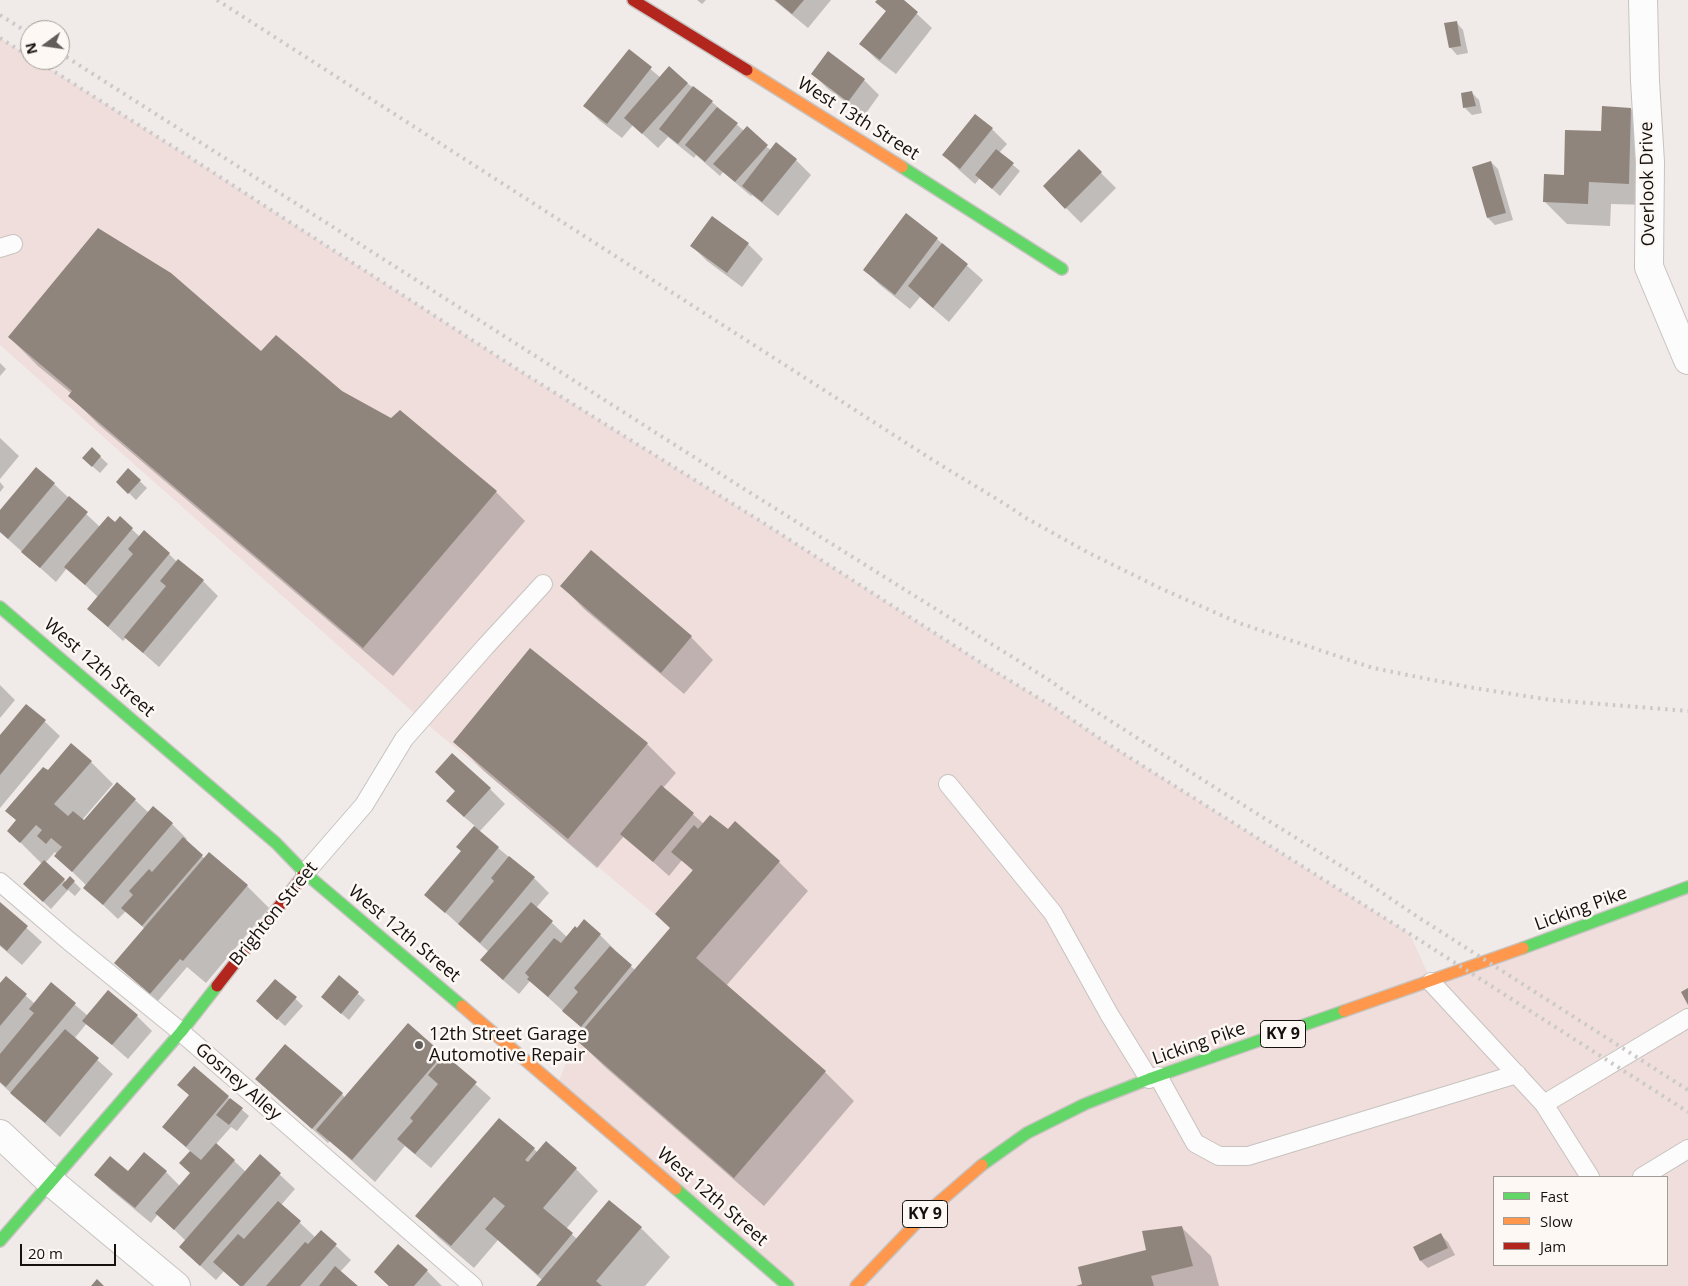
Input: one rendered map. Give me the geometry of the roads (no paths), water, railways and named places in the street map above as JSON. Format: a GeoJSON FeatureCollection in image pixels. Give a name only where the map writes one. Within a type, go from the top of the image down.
{"type":"FeatureCollection","features":[{"type":"Feature","properties":{"kind":"street","name":"West 13th Street"},"geometry":{"type":"LineString","coordinates":[[634,0],[1062,269]]}},
{"type":"Feature","properties":{"kind":"street","name":"Overlook Drive"},"geometry":{"type":"LineString","coordinates":[[1643,0],[1650,162],[1649,267],[1688,360]]}},
{"type":"Feature","properties":{"kind":"street","name":"West 12th Street"},"geometry":{"type":"LineString","coordinates":[[0,607],[276,843],[305,873],[788,1286]]}},
{"type":"Feature","properties":{"kind":"street","name":"Brighton Street"},"geometry":{"type":"LineString","coordinates":[[0,1240],[181,1032],[305,873]]}},
{"type":"Feature","properties":{"kind":"street","name":"Licking Pike"},"geometry":{"type":"LineString","coordinates":[[856,1286],[923,1216],[975,1170],[1027,1133],[1085,1104],[1153,1078],[1431,982],[1688,887]]}},
{"type":"Feature","properties":{"kind":"street"},"geometry":{"type":"LineString","coordinates":[[0,1134],[51,1182],[176,1286]]}},
{"type":"Feature","properties":{"kind":"lane","name":"Brighton Street"},"geometry":{"type":"LineString","coordinates":[[305,873],[364,805],[404,739],[543,584]]}},
{"type":"Feature","properties":{"kind":"lane"},"geometry":{"type":"LineString","coordinates":[[948,784],[1053,913],[1109,1014],[1195,1142],[1219,1156],[1248,1156],[1264,1152],[1517,1074]]}},
{"type":"Feature","properties":{"kind":"lane","name":"Gosney Alley"},"geometry":{"type":"LineString","coordinates":[[0,882],[181,1032],[473,1286]]}},
{"type":"Feature","properties":{"kind":"lane"},"geometry":{"type":"LineString","coordinates":[[1431,982],[1544,1104],[1589,1176]]}},
{"type":"Feature","properties":{"kind":"lane"},"geometry":{"type":"LineString","coordinates":[[1544,1104],[1688,1018]]}},
{"type":"Feature","properties":{"kind":"lane"},"geometry":{"type":"LineString","coordinates":[[1644,1176],[1688,1149]]}},
{"type":"Feature","properties":{"kind":"railway"},"geometry":{"type":"LineString","coordinates":[[217,0],[939,464],[1026,518],[1087,552],[1162,589],[1239,623],[1373,668],[1468,687],[1551,700],[1688,711]]}},
{"type":"Feature","properties":{"kind":"railway"},"geometry":{"type":"LineString","coordinates":[[0,15],[20,28]]}},
{"type":"Feature","properties":{"kind":"railway"},"geometry":{"type":"LineString","coordinates":[[0,38],[20,51]]}},
{"type":"Feature","properties":{"kind":"railway"},"geometry":{"type":"LineString","coordinates":[[70,59],[741,487],[1354,874],[1688,1090]]}},
{"type":"Feature","properties":{"kind":"railway"},"geometry":{"type":"LineString","coordinates":[[52,70],[520,371],[762,522],[1688,1112]]}},
{"type":"Feature","properties":{"kind":"place","name":"12th Street Garage Automotive Repair"},"geometry":{"type":"Point","coordinates":[419,1045]}}]}
